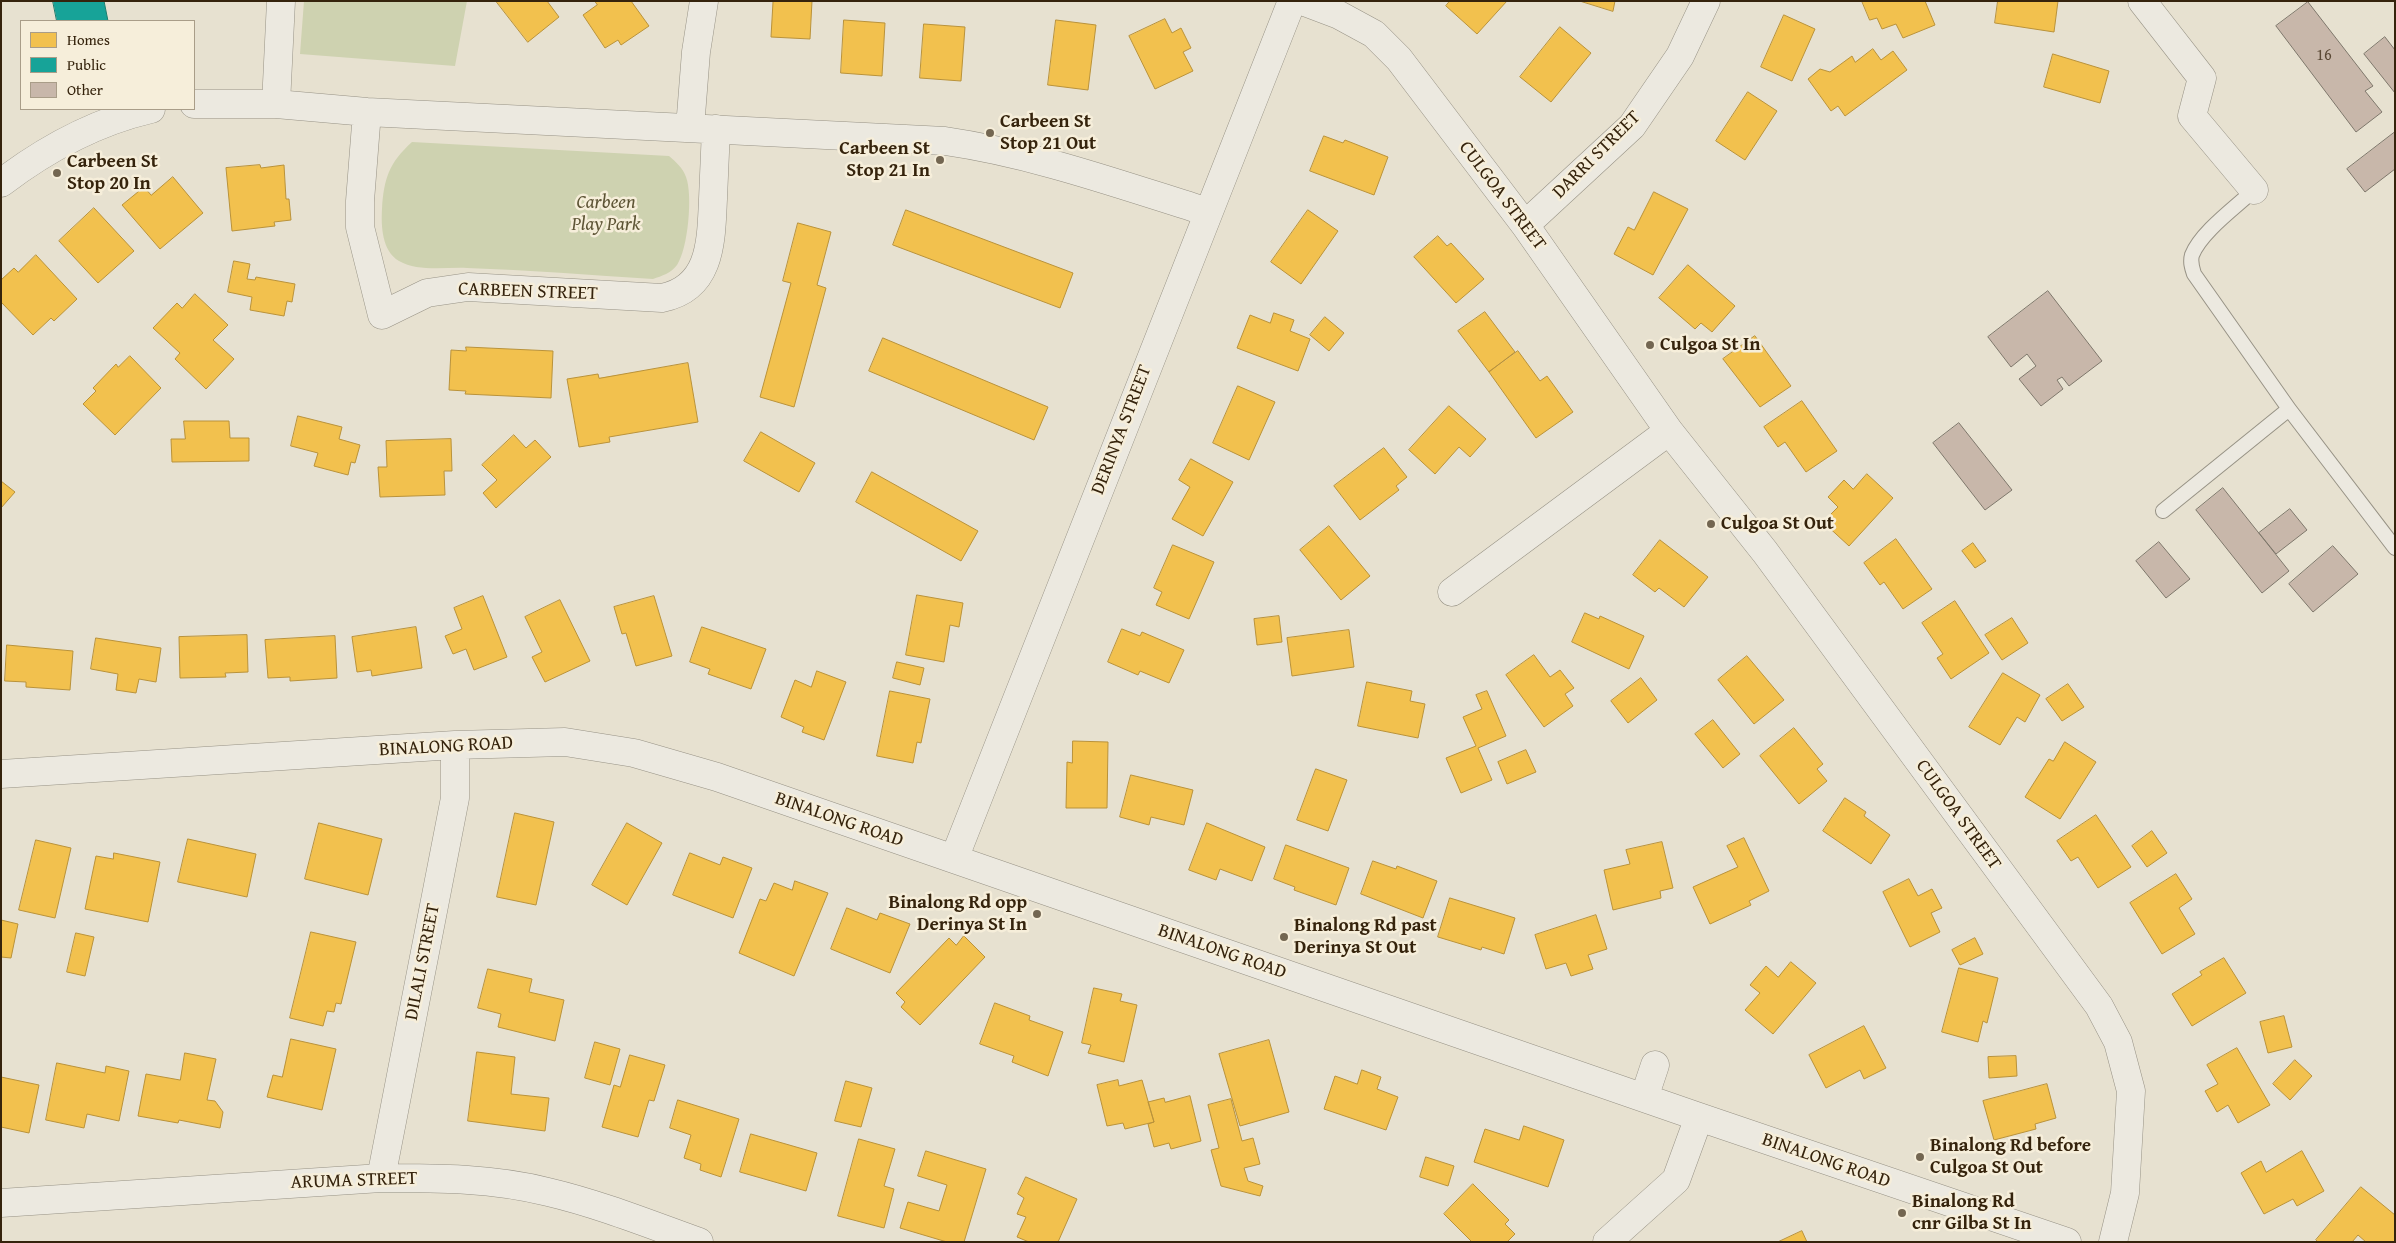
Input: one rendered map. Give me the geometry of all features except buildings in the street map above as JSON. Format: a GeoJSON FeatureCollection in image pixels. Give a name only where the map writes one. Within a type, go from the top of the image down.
{"type":"FeatureCollection","features":[{"type":"Feature","properties":{"kind":"street"},"geometry":{"type":"LineString","coordinates":[[276,104],[281,1]]}},
{"type":"Feature","properties":{"kind":"street"},"geometry":{"type":"LineString","coordinates":[[703,129],[696,52],[704,1]]}},
{"type":"Feature","properties":{"kind":"street","name":"DERINYA STREET"},"geometry":{"type":"LineString","coordinates":[[954,860],[1292,1]]}},
{"type":"Feature","properties":{"kind":"street","name":"CULGOA STREET"},"geometry":{"type":"LineString","coordinates":[[1302,1],[1339,15],[1374,34],[1388,46],[1525,225],[1668,430],[1765,552],[2099,1006],[2118,1042],[2131,1091],[2125,1193],[2113,1242]]}},
{"type":"Feature","properties":{"kind":"street","name":"DARRI STREET"},"geometry":{"type":"LineString","coordinates":[[1525,225],[1632,126],[1680,56],[1706,1]]}},
{"type":"Feature","properties":{"kind":"street"},"geometry":{"type":"LineString","coordinates":[[2142,1],[2202,78],[2192,116],[2254,190]]}},
{"type":"Feature","properties":{"kind":"street"},"geometry":{"type":"LineString","coordinates":[[195,104],[276,104],[367,112],[945,141],[992,148],[1037,159],[1208,212]]}},
{"type":"Feature","properties":{"kind":"street"},"geometry":{"type":"LineString","coordinates":[[1,183],[34,158],[60,143],[93,127],[147,110]]}},
{"type":"Feature","properties":{"kind":"street","name":"CARBEEN STREET"},"geometry":{"type":"LineString","coordinates":[[367,112],[360,201],[360,227],[382,316],[427,293],[468,287],[662,298],[677,295],[697,278],[710,245],[703,129]]}},
{"type":"Feature","properties":{"kind":"street"},"geometry":{"type":"LineString","coordinates":[[1452,592],[1668,430]]}},
{"type":"Feature","properties":{"kind":"street","name":"BINALONG ROAD"},"geometry":{"type":"LineString","coordinates":[[1,774],[455,745],[565,742],[634,753],[717,777],[2066,1242]]}},
{"type":"Feature","properties":{"kind":"street","name":"DILALI STREET"},"geometry":{"type":"LineString","coordinates":[[382,1178],[455,798],[455,745]]}},
{"type":"Feature","properties":{"kind":"street"},"geometry":{"type":"LineString","coordinates":[[1644,1098],[1655,1065]]}},
{"type":"Feature","properties":{"kind":"street"},"geometry":{"type":"LineString","coordinates":[[1607,1242],[1676,1180],[1699,1117]]}},
{"type":"Feature","properties":{"kind":"street","name":"ARUMA STREET"},"geometry":{"type":"LineString","coordinates":[[1,1203],[382,1178],[491,1182],[546,1191],[594,1205],[699,1242]]}},
{"type":"Feature","properties":{"kind":"lane"},"geometry":{"type":"LineString","coordinates":[[2254,190],[2214,227],[2192,256],[2191,264],[2194,274],[2289,409],[2395,548]]}},
{"type":"Feature","properties":{"kind":"lane"},"geometry":{"type":"LineString","coordinates":[[2164,511],[2289,409]]}},
{"type":"Feature","properties":{"kind":"green space"},"geometry":{"type":"Polygon","coordinates":[[[304,1],[467,1],[455,66],[300,54],[304,1]]]}},
{"type":"Feature","properties":{"kind":"green space","name":"Carbeen Play Park"},"geometry":{"type":"Polygon","coordinates":[[[412,142],[669,156],[683,171],[688,185],[687,235],[681,257],[672,270],[653,279],[514,270],[423,268],[406,264],[393,257],[386,245],[382,230],[382,209],[384,188],[389,172],[398,157],[412,142]]]}},
{"type":"Feature","properties":{"kind":"place","name":"Carbeen St Stop 21 Out"},"geometry":{"type":"Point","coordinates":[990,133]}},
{"type":"Feature","properties":{"kind":"place","name":"Carbeen St Stop 21 In"},"geometry":{"type":"Point","coordinates":[940,160]}},
{"type":"Feature","properties":{"kind":"place","name":"Carbeen St Stop 20 In"},"geometry":{"type":"Point","coordinates":[57,173]}},
{"type":"Feature","properties":{"kind":"place","name":"Culgoa St In"},"geometry":{"type":"Point","coordinates":[1650,345]}},
{"type":"Feature","properties":{"kind":"place","name":"Culgoa St Out"},"geometry":{"type":"Point","coordinates":[1711,524]}},
{"type":"Feature","properties":{"kind":"place","name":"Binalong Rd opp Derinya St In"},"geometry":{"type":"Point","coordinates":[1037,914]}},
{"type":"Feature","properties":{"kind":"place","name":"Binalong Rd past Derinya St Out"},"geometry":{"type":"Point","coordinates":[1284,937]}},
{"type":"Feature","properties":{"kind":"place","name":"Binalong Rd before Culgoa St Out"},"geometry":{"type":"Point","coordinates":[1920,1157]}},
{"type":"Feature","properties":{"kind":"place","name":"Binalong Rd cnr Gilba St In"},"geometry":{"type":"Point","coordinates":[1902,1213]}}]}
